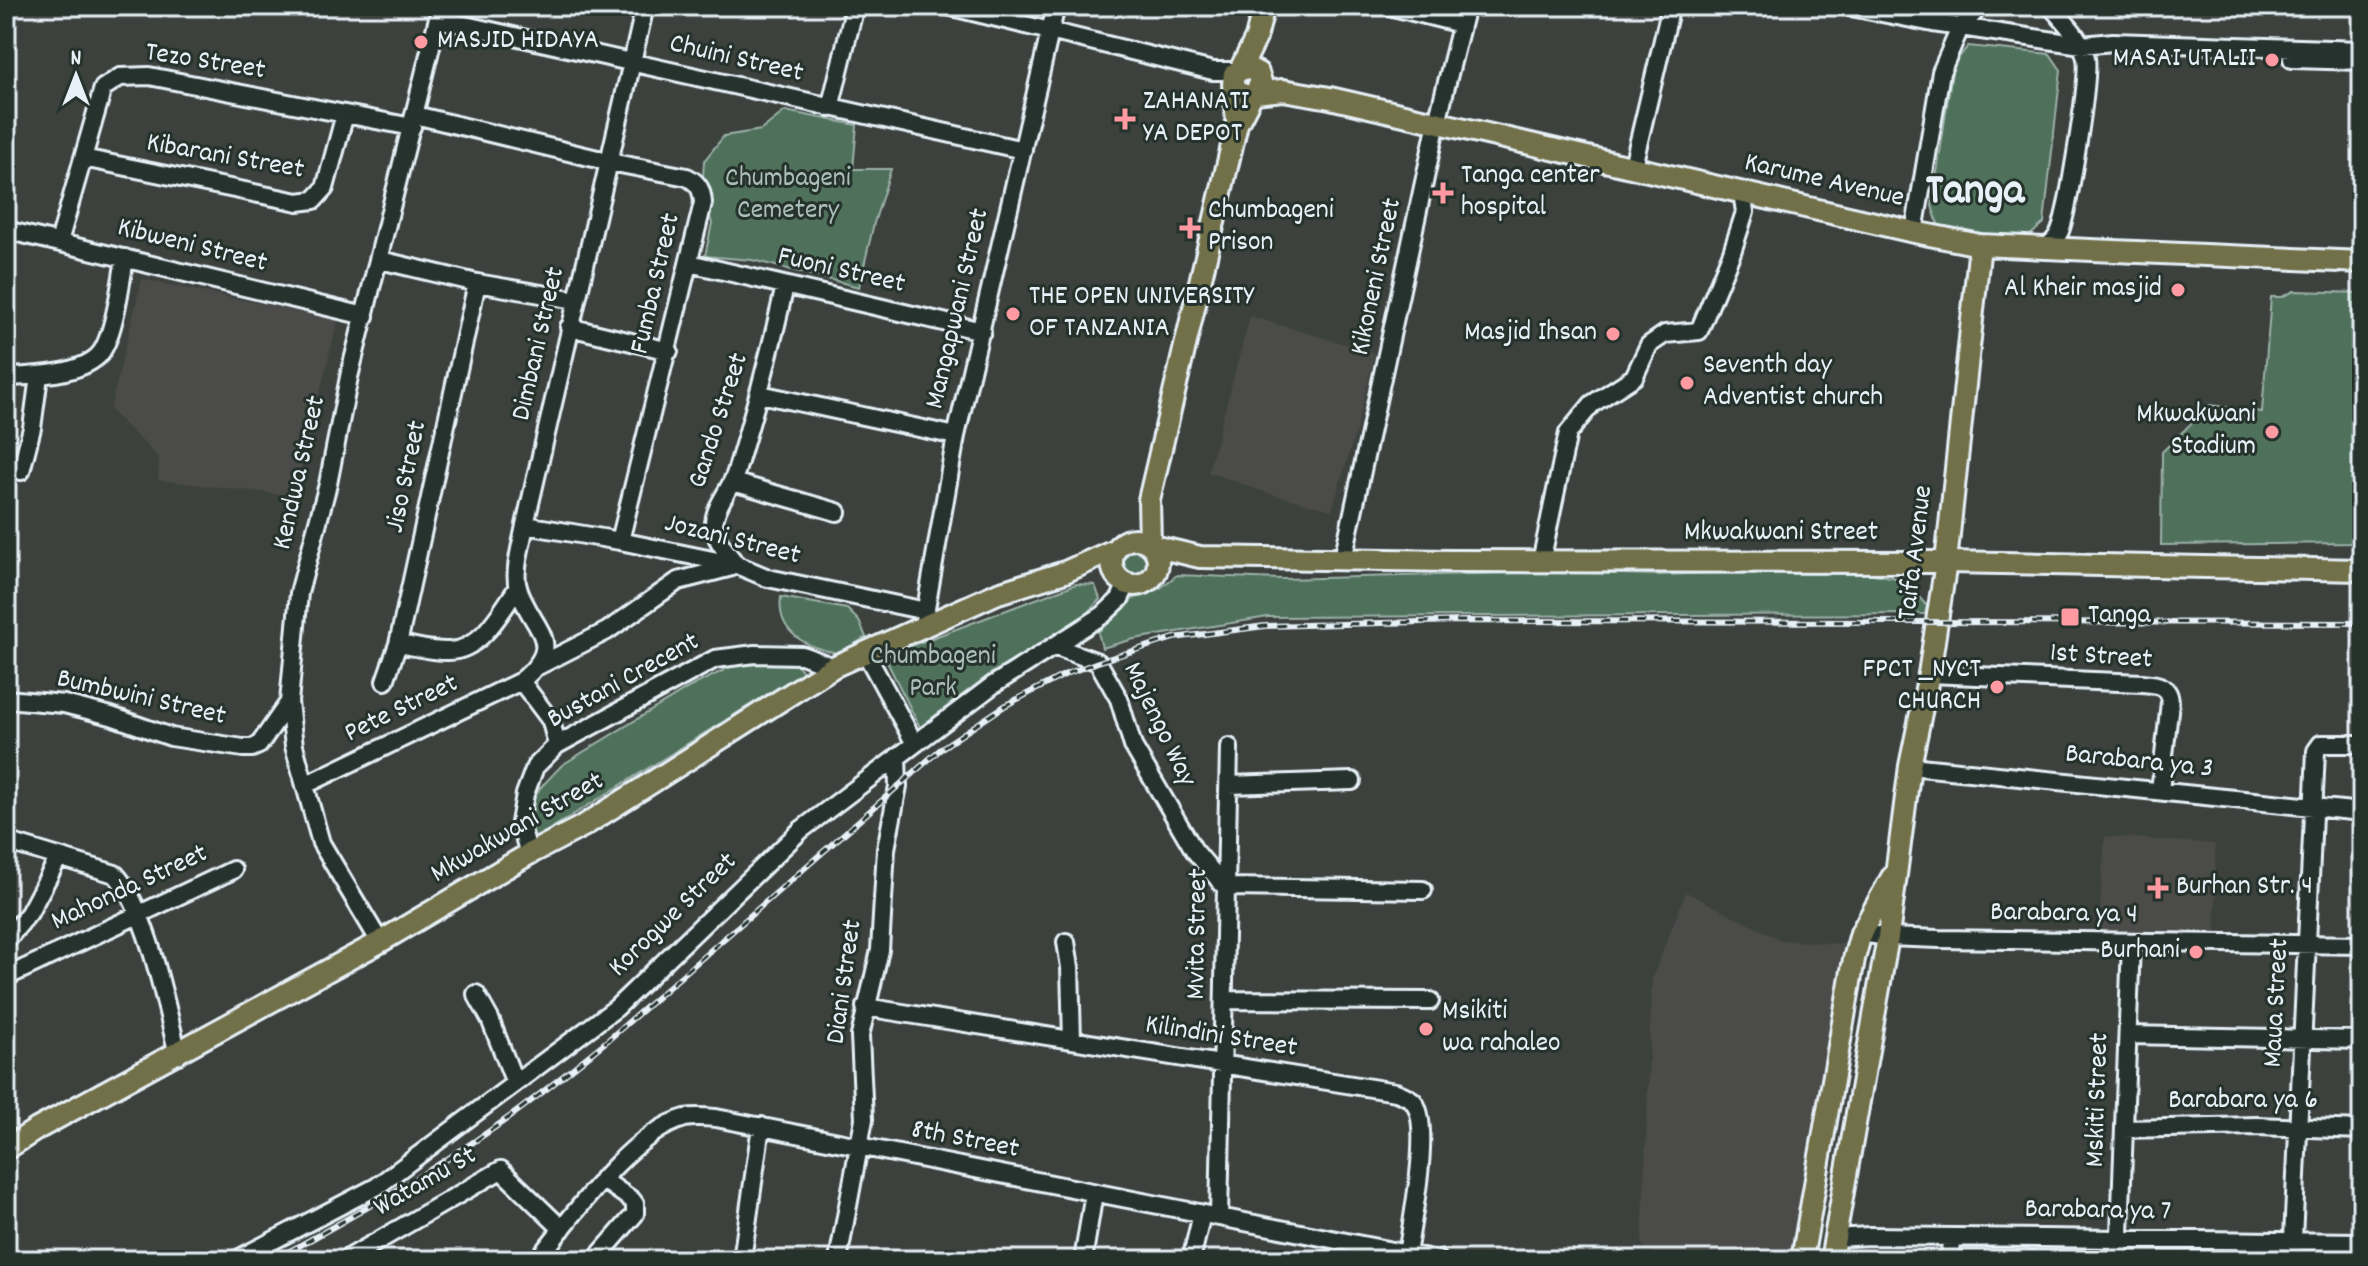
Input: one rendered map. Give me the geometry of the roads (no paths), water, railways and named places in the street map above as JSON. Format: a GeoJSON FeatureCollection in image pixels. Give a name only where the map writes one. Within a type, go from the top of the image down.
{"type":"FeatureCollection","features":[{"type":"Feature","properties":{"kind":"main road"},"geometry":{"type":"LineString","coordinates":[[1065,572],[1137,585],[1147,582],[1159,565],[1152,545],[1149,500],[1264,6]]}},
{"type":"Feature","properties":{"kind":"main road","name":"Karume Avenue"},"geometry":{"type":"LineString","coordinates":[[1247,82],[1980,245],[2362,262]]}},
{"type":"Feature","properties":{"kind":"main road","name":"Taifa Avenue"},"geometry":{"type":"LineString","coordinates":[[1831,1260],[1888,937],[1910,766],[1929,674],[1946,562],[1980,245]]}},
{"type":"Feature","properties":{"kind":"main road"},"geometry":{"type":"LineString","coordinates":[[1122,580],[1111,559],[1149,500]]}},
{"type":"Feature","properties":{"kind":"main road"},"geometry":{"type":"LineString","coordinates":[[1120,545],[1134,538],[1200,557]]}},
{"type":"Feature","properties":{"kind":"main road","name":"Mkwakwani Street"},"geometry":{"type":"LineString","coordinates":[[6,1149],[585,825],[833,667],[924,618],[1065,572],[1120,545]]}},
{"type":"Feature","properties":{"kind":"main road"},"geometry":{"type":"LineString","coordinates":[[1155,574],[1200,557]]}},
{"type":"Feature","properties":{"kind":"main road","name":"Mkwakwani Street"},"geometry":{"type":"LineString","coordinates":[[1200,557],[1541,562],[1946,562],[2362,570]]}},
{"type":"Feature","properties":{"kind":"main road","name":"Taifa Avenue"},"geometry":{"type":"LineString","coordinates":[[1802,1260],[1838,1046],[1861,933],[1897,867]]}},
{"type":"Feature","properties":{"kind":"main road"},"geometry":{"type":"LineString","coordinates":[[1838,1046],[1867,1050]]}},
{"type":"Feature","properties":{"kind":"street","name":"Dimbani Street"},"geometry":{"type":"LineString","coordinates":[[518,587],[525,525],[645,6]]}},
{"type":"Feature","properties":{"kind":"street"},"geometry":{"type":"LineString","coordinates":[[830,108],[855,6]]}},
{"type":"Feature","properties":{"kind":"street"},"geometry":{"type":"LineString","coordinates":[[948,6],[1247,82]]}},
{"type":"Feature","properties":{"kind":"street","name":"Mangapwani Street"},"geometry":{"type":"LineString","coordinates":[[924,618],[956,436],[1056,6]]}},
{"type":"Feature","properties":{"kind":"street"},"geometry":{"type":"LineString","coordinates":[[1389,6],[1461,24]]}},
{"type":"Feature","properties":{"kind":"street","name":"Kikoneni Street"},"geometry":{"type":"LineString","coordinates":[[1343,559],[1437,122],[1466,6]]}},
{"type":"Feature","properties":{"kind":"street"},"geometry":{"type":"LineString","coordinates":[[1633,166],[1671,6]]}},
{"type":"Feature","properties":{"kind":"street"},"geometry":{"type":"LineString","coordinates":[[1846,6],[1960,28],[2087,45],[2112,52],[2362,61]]}},
{"type":"Feature","properties":{"kind":"street"},"geometry":{"type":"LineString","coordinates":[[1914,232],[1941,72],[1960,28],[1980,6]]}},
{"type":"Feature","properties":{"kind":"street"},"geometry":{"type":"LineString","coordinates":[[2043,249],[2060,232],[2087,62],[2087,45],[2051,6]]}},
{"type":"Feature","properties":{"kind":"street","name":"Chuini Street"},"geometry":{"type":"LineString","coordinates":[[440,12],[632,63],[1023,150]]}},
{"type":"Feature","properties":{"kind":"street","name":"Kendwa Street"},"geometry":{"type":"LineString","coordinates":[[380,942],[321,843],[294,746],[289,702],[299,593],[328,484],[349,377],[440,12]]}},
{"type":"Feature","properties":{"kind":"street"},"geometry":{"type":"LineString","coordinates":[[2087,45],[2113,42],[2362,50]]}},
{"type":"Feature","properties":{"kind":"street","name":"Tezo Street"},"geometry":{"type":"LineString","coordinates":[[59,242],[103,88],[120,77],[149,76],[345,114],[414,121]]}},
{"type":"Feature","properties":{"kind":"street","name":"Kibarani Street"},"geometry":{"type":"LineString","coordinates":[[83,158],[298,202],[314,200],[325,188],[345,114]]}},
{"type":"Feature","properties":{"kind":"street","name":"Fumba Street"},"geometry":{"type":"LineString","coordinates":[[414,121],[697,181],[703,203],[620,541]]}},
{"type":"Feature","properties":{"kind":"street"},"geometry":{"type":"LineString","coordinates":[[1541,562],[1568,433],[1592,404],[1634,377],[1649,345],[1665,334],[1699,331],[1745,212],[1742,192]]}},
{"type":"Feature","properties":{"kind":"street","name":"Kibweni Street"},"geometry":{"type":"LineString","coordinates":[[6,230],[365,316]]}},
{"type":"Feature","properties":{"kind":"street"},"geometry":{"type":"LineString","coordinates":[[6,377],[39,376],[80,366],[99,355],[109,334],[125,258]]}},
{"type":"Feature","properties":{"kind":"street"},"geometry":{"type":"LineString","coordinates":[[380,260],[477,283],[576,300]]}},
{"type":"Feature","properties":{"kind":"street","name":"Fuoni Street"},"geometry":{"type":"LineString","coordinates":[[689,263],[982,331]]}},
{"type":"Feature","properties":{"kind":"street","name":"Jiso Street"},"geometry":{"type":"LineString","coordinates":[[385,681],[398,644],[477,283]]}},
{"type":"Feature","properties":{"kind":"street","name":"Gando Street"},"geometry":{"type":"LineString","coordinates":[[737,565],[723,548],[714,530],[714,520],[733,482],[760,394],[785,286]]}},
{"type":"Feature","properties":{"kind":"street"},"geometry":{"type":"LineString","coordinates":[[569,327],[669,351]]}},
{"type":"Feature","properties":{"kind":"street"},"geometry":{"type":"LineString","coordinates":[[21,471],[32,428],[39,376]]}},
{"type":"Feature","properties":{"kind":"street"},"geometry":{"type":"LineString","coordinates":[[760,394],[956,436]]}},
{"type":"Feature","properties":{"kind":"street"},"geometry":{"type":"LineString","coordinates":[[733,482],[837,512]]}},
{"type":"Feature","properties":{"kind":"street","name":"Jozani Street"},"geometry":{"type":"LineString","coordinates":[[525,525],[737,565],[768,578],[924,618]]}},
{"type":"Feature","properties":{"kind":"street"},"geometry":{"type":"LineString","coordinates":[[557,745],[551,721],[521,681],[538,666],[607,631],[678,581],[737,565]]}},
{"type":"Feature","properties":{"kind":"street","name":"Korogwe Street"},"geometry":{"type":"LineString","coordinates":[[236,1260],[376,1187],[616,1008],[801,830],[993,685],[1103,615],[1120,599],[1122,580]]}},
{"type":"Feature","properties":{"kind":"street"},"geometry":{"type":"LineString","coordinates":[[398,644],[452,652],[476,641],[518,587],[546,645],[538,666]]}},
{"type":"Feature","properties":{"kind":"street","name":"Majengo Way"},"geometry":{"type":"LineString","coordinates":[[1056,647],[1098,662],[1119,699],[1133,746],[1194,850],[1225,887]]}},
{"type":"Feature","properties":{"kind":"street"},"geometry":{"type":"LineString","coordinates":[[865,652],[915,744]]}},
{"type":"Feature","properties":{"kind":"street","name":"Bustani Crecent"},"geometry":{"type":"LineString","coordinates":[[529,854],[520,823],[525,794],[535,767],[557,745],[715,659],[755,654],[802,655],[833,667]]}},
{"type":"Feature","properties":{"kind":"street","name":"1st Street"},"geometry":{"type":"LineString","coordinates":[[1929,674],[2142,683],[2163,687],[2168,692],[2170,702],[2160,791]]}},
{"type":"Feature","properties":{"kind":"street","name":"Pete Street"},"geometry":{"type":"LineString","coordinates":[[305,785],[521,681]]}},
{"type":"Feature","properties":{"kind":"street","name":"Bumbwini Street"},"geometry":{"type":"LineString","coordinates":[[6,699],[64,704],[171,737],[243,748],[259,745],[289,702]]}},
{"type":"Feature","properties":{"kind":"street","name":"Maua Street"},"geometry":{"type":"LineString","coordinates":[[2292,1260],[2316,751],[2321,744],[2362,744]]}},
{"type":"Feature","properties":{"kind":"street","name":"Mvita Street"},"geometry":{"type":"LineString","coordinates":[[1191,1260],[1210,1216],[1222,1064],[1229,747]]}},
{"type":"Feature","properties":{"kind":"street","name":"Diani Street"},"geometry":{"type":"LineString","coordinates":[[838,1260],[864,1119],[860,1036],[880,950],[886,849],[898,786],[897,757]]}},
{"type":"Feature","properties":{"kind":"street","name":"Barabara ya 3"},"geometry":{"type":"LineString","coordinates":[[1910,766],[2362,812]]}},
{"type":"Feature","properties":{"kind":"street"},"geometry":{"type":"LineString","coordinates":[[1229,785],[1352,781]]}},
{"type":"Feature","properties":{"kind":"street"},"geometry":{"type":"LineString","coordinates":[[6,841],[115,874],[123,882],[139,914],[178,1055]]}},
{"type":"Feature","properties":{"kind":"street"},"geometry":{"type":"LineString","coordinates":[[6,941],[29,913],[59,857]]}},
{"type":"Feature","properties":{"kind":"street","name":"Mahonda Street"},"geometry":{"type":"LineString","coordinates":[[6,977],[233,870]]}},
{"type":"Feature","properties":{"kind":"street"},"geometry":{"type":"LineString","coordinates":[[1225,887],[1423,890]]}},
{"type":"Feature","properties":{"kind":"street","name":"Barabara ya 4"},"geometry":{"type":"LineString","coordinates":[[1861,933],[1888,937],[2131,943],[2362,945]]}},
{"type":"Feature","properties":{"kind":"street"},"geometry":{"type":"LineString","coordinates":[[1066,942],[1070,967],[1072,1040]]}},
{"type":"Feature","properties":{"kind":"street","name":"Mskiti Street"},"geometry":{"type":"LineString","coordinates":[[2119,1260],[2131,943]]}},
{"type":"Feature","properties":{"kind":"street"},"geometry":{"type":"LineString","coordinates":[[476,994],[490,1019],[515,1083]]}},
{"type":"Feature","properties":{"kind":"street"},"geometry":{"type":"LineString","coordinates":[[1224,1000],[1430,1001]]}},
{"type":"Feature","properties":{"kind":"street","name":"Kilindini Street"},"geometry":{"type":"LineString","coordinates":[[865,1007],[1396,1092],[1413,1101],[1421,1121],[1422,1149],[1407,1255]]}},
{"type":"Feature","properties":{"kind":"street"},"geometry":{"type":"LineString","coordinates":[[2128,1035],[2362,1040]]}},
{"type":"Feature","properties":{"kind":"street","name":"8th Street"},"geometry":{"type":"LineString","coordinates":[[537,1260],[602,1179],[649,1137],[683,1119],[698,1116],[1438,1260]]}},
{"type":"Feature","properties":{"kind":"street"},"geometry":{"type":"LineString","coordinates":[[742,1260],[761,1126]]}},
{"type":"Feature","properties":{"kind":"street","name":"Barabara ya 6"},"geometry":{"type":"LineString","coordinates":[[2124,1129],[2297,1127],[2362,1130]]}},
{"type":"Feature","properties":{"kind":"street","name":"Watamu St"},"geometry":{"type":"LineString","coordinates":[[345,1260],[501,1170],[562,1229]]}},
{"type":"Feature","properties":{"kind":"street"},"geometry":{"type":"LineString","coordinates":[[595,1260],[635,1214],[632,1200],[602,1179]]}},
{"type":"Feature","properties":{"kind":"street"},"geometry":{"type":"LineString","coordinates":[[1083,1260],[1094,1193]]}},
{"type":"Feature","properties":{"kind":"street"},"geometry":{"type":"LineString","coordinates":[[1950,1260],[1951,1237]]}},
{"type":"Feature","properties":{"kind":"street","name":"Barabara ya 7"},"geometry":{"type":"LineString","coordinates":[[1834,1238],[2362,1242]]}},
{"type":"Feature","properties":{"kind":"railway"},"geometry":{"type":"LineString","coordinates":[[274,1260],[446,1160],[542,1093],[608,1040],[943,747],[1006,705],[1066,674],[1174,638],[1265,626],[1461,621],[2362,623]]}},
{"type":"Feature","properties":{"kind":"place","name":"MASJID HIDAYA"},"geometry":{"type":"Point","coordinates":[421,42]}},
{"type":"Feature","properties":{"kind":"place","name":"MASAI UTALII"},"geometry":{"type":"Point","coordinates":[2272,60]}},
{"type":"Feature","properties":{"kind":"place","name":"ZAHANATI YA DEPOT"},"geometry":{"type":"Point","coordinates":[1125,119]}},
{"type":"Feature","properties":{"kind":"place","name":"Tanga center hospital"},"geometry":{"type":"Point","coordinates":[1443,193]}},
{"type":"Feature","properties":{"kind":"place","name":"Chumbageni Prison"},"geometry":{"type":"Point","coordinates":[1190,228]}},
{"type":"Feature","properties":{"kind":"place","name":"Al Kheir masjid"},"geometry":{"type":"Point","coordinates":[2178,290]}},
{"type":"Feature","properties":{"kind":"place","name":"THE OPEN UNIVERSITY OF TANZANIA"},"geometry":{"type":"Point","coordinates":[1013,314]}},
{"type":"Feature","properties":{"kind":"place","name":"Masjid Ihsan"},"geometry":{"type":"Point","coordinates":[1613,334]}},
{"type":"Feature","properties":{"kind":"place","name":"Seventh day Adventist church"},"geometry":{"type":"Point","coordinates":[1687,383]}},
{"type":"Feature","properties":{"kind":"place","name":"Mkwakwani Stadium"},"geometry":{"type":"Point","coordinates":[2272,432]}},
{"type":"Feature","properties":{"kind":"place","name":"Tanga"},"geometry":{"type":"Point","coordinates":[2070,617]}},
{"type":"Feature","properties":{"kind":"place","name":"FPCT _NYCT CHURCH"},"geometry":{"type":"Point","coordinates":[1997,687]}},
{"type":"Feature","properties":{"kind":"place","name":"Burhan Str. 4"},"geometry":{"type":"Point","coordinates":[2158,888]}},
{"type":"Feature","properties":{"kind":"place","name":"Burhani"},"geometry":{"type":"Point","coordinates":[2196,952]}},
{"type":"Feature","properties":{"kind":"place","name":"Msikiti wa rahaleo"},"geometry":{"type":"Point","coordinates":[1426,1029]}},
{"type":"Feature","properties":{"kind":"district","name":"Tanga"},"geometry":{"type":"Point","coordinates":[1975,193]}},
{"type":"Feature","properties":{"kind":"park label","name":"Chumbageni Cemetery"},"geometry":{"type":"Point","coordinates":[788,196]}},
{"type":"Feature","properties":{"kind":"park label","name":"Chumbageni Park"},"geometry":{"type":"Point","coordinates":[933,674]}}]}
